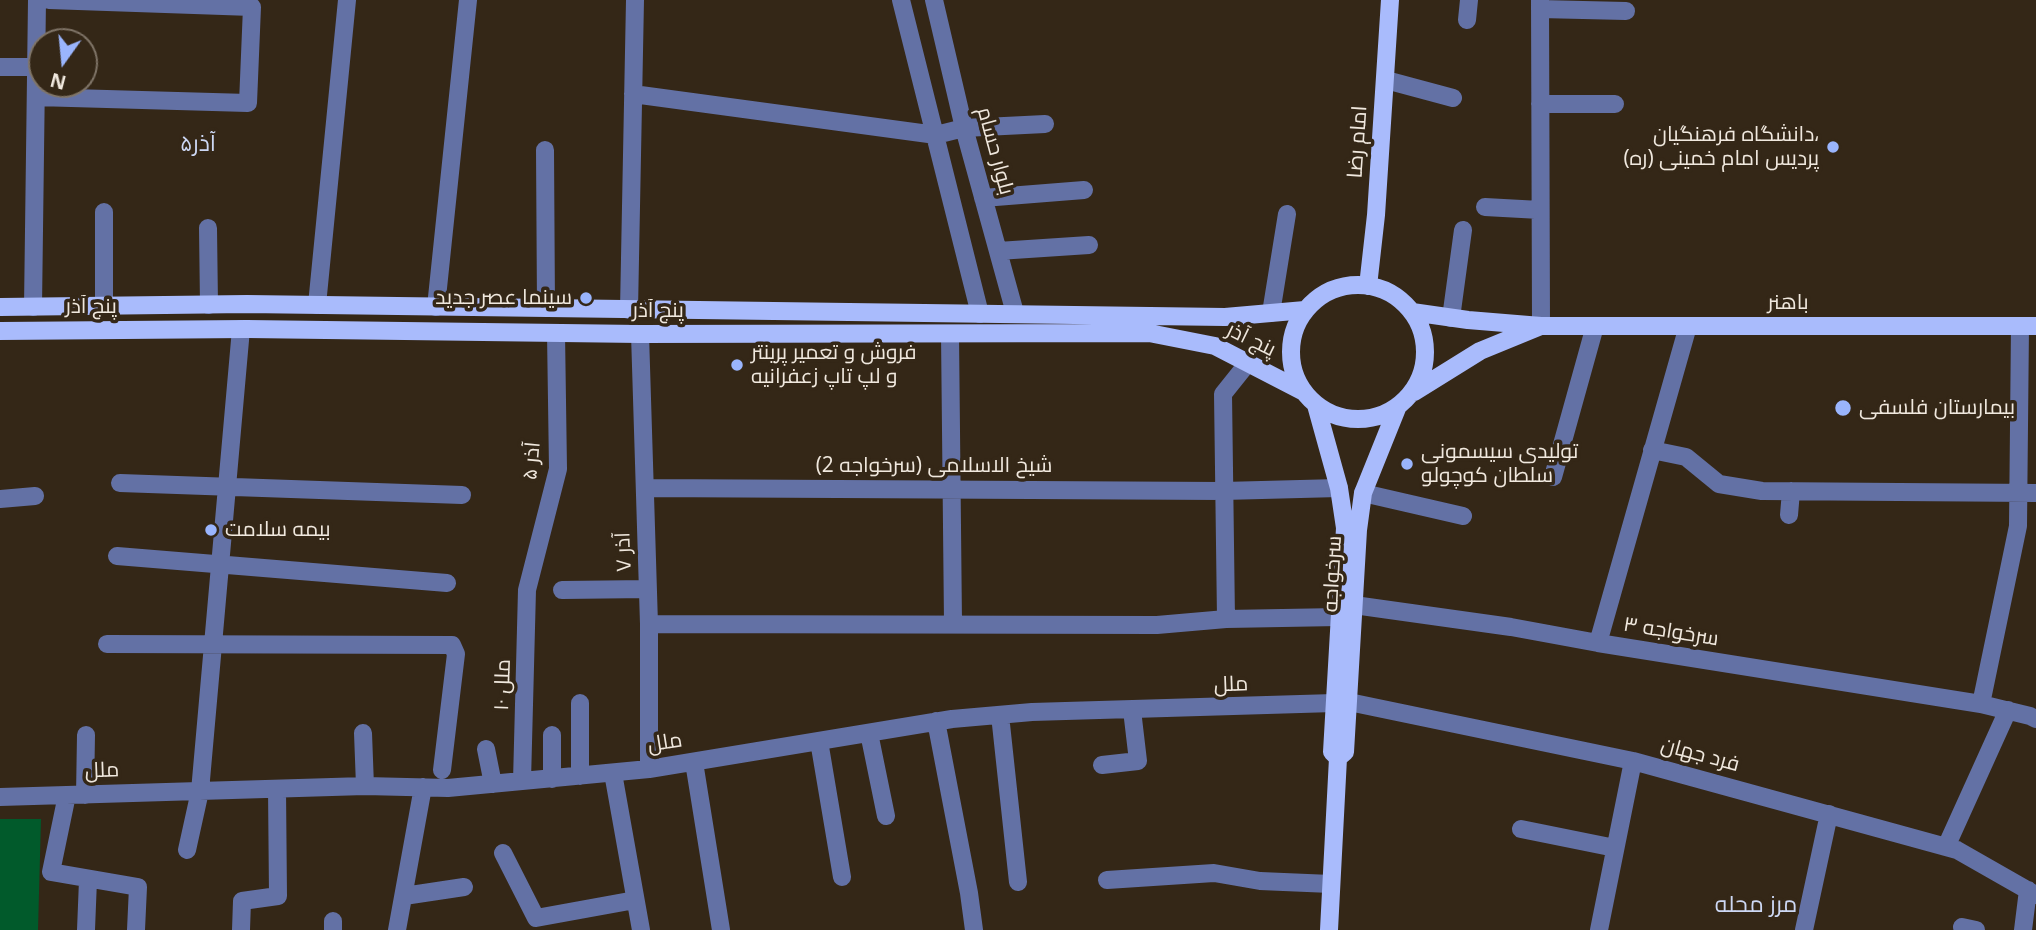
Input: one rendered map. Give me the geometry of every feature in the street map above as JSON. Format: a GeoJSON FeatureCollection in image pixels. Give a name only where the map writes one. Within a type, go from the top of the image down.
{"type":"FeatureCollection","features":[{"type":"Feature","properties":{"kind":"main road","name":"امام رضا"},"geometry":{"type":"LineString","coordinates":[[1368,286],[1376,215],[1390,0]]}},
{"type":"Feature","properties":{"kind":"main road"},"geometry":{"type":"LineString","coordinates":[[1368,286],[1384,290],[1412,312],[1420,327],[1424,353],[1419,379],[1404,400],[1383,414],[1348,418],[1331,414],[1310,398],[1293,368],[1291,342],[1296,325],[1305,310],[1318,298],[1333,290],[1368,286]]}},
{"type":"Feature","properties":{"kind":"main road","name":"پنج آذر"},"geometry":{"type":"LineString","coordinates":[[0,307],[317,305],[1225,317],[1305,310]]}},
{"type":"Feature","properties":{"kind":"main road"},"geometry":{"type":"LineString","coordinates":[[103,330],[104,306]]}},
{"type":"Feature","properties":{"kind":"main road","name":"باهنر"},"geometry":{"type":"LineString","coordinates":[[1412,312],[1541,326],[2028,326]]}},
{"type":"Feature","properties":{"kind":"main road","name":"باهنر"},"geometry":{"type":"LineString","coordinates":[[1404,400],[1480,351],[1541,326]]}},
{"type":"Feature","properties":{"kind":"main road","name":"پنج آذر"},"geometry":{"type":"LineString","coordinates":[[0,331],[241,329],[640,334],[1149,333],[1215,346],[1310,398]]}},
{"type":"Feature","properties":{"kind":"main road","name":"سرخواجه"},"geometry":{"type":"LineString","coordinates":[[1310,398],[1339,488],[1345,528],[1339,617],[1339,754],[1329,930]]}},
{"type":"Feature","properties":{"kind":"main road","name":"سرخواجه"},"geometry":{"type":"LineString","coordinates":[[1341,703],[1354,605],[1363,493],[1404,400]]}},
{"type":"Feature","properties":{"kind":"street"},"geometry":{"type":"LineString","coordinates":[[37,0],[37,28]]}},
{"type":"Feature","properties":{"kind":"street"},"geometry":{"type":"LineString","coordinates":[[49,0],[252,7],[248,103],[71,98]]}},
{"type":"Feature","properties":{"kind":"street"},"geometry":{"type":"LineString","coordinates":[[317,305],[347,0]]}},
{"type":"Feature","properties":{"kind":"street"},"geometry":{"type":"LineString","coordinates":[[436,307],[468,0]]}},
{"type":"Feature","properties":{"kind":"street"},"geometry":{"type":"LineString","coordinates":[[629,310],[635,0]]}},
{"type":"Feature","properties":{"kind":"street"},"geometry":{"type":"LineString","coordinates":[[901,0],[979,314]]}},
{"type":"Feature","properties":{"kind":"street","name":"بلوار حسام"},"geometry":{"type":"LineString","coordinates":[[934,0],[964,128],[1015,313]]}},
{"type":"Feature","properties":{"kind":"street"},"geometry":{"type":"LineString","coordinates":[[1466,20],[1469,0]]}},
{"type":"Feature","properties":{"kind":"street"},"geometry":{"type":"LineString","coordinates":[[1541,326],[1540,4],[1626,11]]}},
{"type":"Feature","properties":{"kind":"street"},"geometry":{"type":"LineString","coordinates":[[0,67],[28,67]]}},
{"type":"Feature","properties":{"kind":"street"},"geometry":{"type":"LineString","coordinates":[[1386,80],[1453,98]]}},
{"type":"Feature","properties":{"kind":"street"},"geometry":{"type":"LineString","coordinates":[[633,94],[936,135],[964,128],[1045,124]]}},
{"type":"Feature","properties":{"kind":"street"},"geometry":{"type":"LineString","coordinates":[[33,307],[36,98]]}},
{"type":"Feature","properties":{"kind":"street"},"geometry":{"type":"LineString","coordinates":[[1540,104],[1615,104]]}},
{"type":"Feature","properties":{"kind":"street"},"geometry":{"type":"LineString","coordinates":[[545,150],[546,308]]}},
{"type":"Feature","properties":{"kind":"street"},"geometry":{"type":"LineString","coordinates":[[983,198],[1084,190]]}},
{"type":"Feature","properties":{"kind":"street"},"geometry":{"type":"LineString","coordinates":[[1485,208],[1540,210]]}},
{"type":"Feature","properties":{"kind":"street"},"geometry":{"type":"LineString","coordinates":[[103,212],[104,306]]}},
{"type":"Feature","properties":{"kind":"street"},"geometry":{"type":"LineString","coordinates":[[1271,313],[1287,214]]}},
{"type":"Feature","properties":{"kind":"street"},"geometry":{"type":"LineString","coordinates":[[208,228],[209,305]]}},
{"type":"Feature","properties":{"kind":"street"},"geometry":{"type":"LineString","coordinates":[[1451,318],[1462,230]]}},
{"type":"Feature","properties":{"kind":"street"},"geometry":{"type":"LineString","coordinates":[[998,251],[1089,246]]}},
{"type":"Feature","properties":{"kind":"street"},"geometry":{"type":"LineString","coordinates":[[1553,477],[1595,326]]}},
{"type":"Feature","properties":{"kind":"street"},"geometry":{"type":"LineString","coordinates":[[1598,643],[1688,326]]}},
{"type":"Feature","properties":{"kind":"street"},"geometry":{"type":"LineString","coordinates":[[1981,704],[2018,526],[2028,493],[2028,326]]}},
{"type":"Feature","properties":{"kind":"street"},"geometry":{"type":"LineString","coordinates":[[187,850],[200,791],[241,329]]}},
{"type":"Feature","properties":{"kind":"street","name":"آذر ۵"},"geometry":{"type":"LineString","coordinates":[[527,590],[558,469],[556,333]]}},
{"type":"Feature","properties":{"kind":"street","name":"آذر ۷"},"geometry":{"type":"LineString","coordinates":[[640,334],[649,624],[649,769]]}},
{"type":"Feature","properties":{"kind":"street"},"geometry":{"type":"LineString","coordinates":[[950,334],[953,623]]}},
{"type":"Feature","properties":{"kind":"street"},"geometry":{"type":"LineString","coordinates":[[1226,619],[1223,394],[1247,364]]}},
{"type":"Feature","properties":{"kind":"street"},"geometry":{"type":"LineString","coordinates":[[1652,450],[1686,457],[1719,484],[1762,491],[2028,493]]}},
{"type":"Feature","properties":{"kind":"street"},"geometry":{"type":"LineString","coordinates":[[120,483],[462,495]]}},
{"type":"Feature","properties":{"kind":"street","name":"شیخ الاسلامی (سرخواجه 2)"},"geometry":{"type":"LineString","coordinates":[[645,488],[1223,491],[1339,488]]}},
{"type":"Feature","properties":{"kind":"street"},"geometry":{"type":"LineString","coordinates":[[1789,515],[1791,491]]}},
{"type":"Feature","properties":{"kind":"street"},"geometry":{"type":"LineString","coordinates":[[1363,493],[1463,516]]}},
{"type":"Feature","properties":{"kind":"street"},"geometry":{"type":"LineString","coordinates":[[0,499],[36,496]]}},
{"type":"Feature","properties":{"kind":"street"},"geometry":{"type":"LineString","coordinates":[[117,556],[447,583]]}},
{"type":"Feature","properties":{"kind":"street"},"geometry":{"type":"LineString","coordinates":[[562,590],[648,589]]}},
{"type":"Feature","properties":{"kind":"street","name":"۱۰ ملل"},"geometry":{"type":"LineString","coordinates":[[522,781],[527,590]]}},
{"type":"Feature","properties":{"kind":"street","name":"سرخواجه ۳"},"geometry":{"type":"LineString","coordinates":[[1354,605],[1511,627],[1981,704],[2036,719]]}},
{"type":"Feature","properties":{"kind":"street"},"geometry":{"type":"LineString","coordinates":[[649,624],[1157,625],[1226,619],[1339,617]]}},
{"type":"Feature","properties":{"kind":"street"},"geometry":{"type":"LineString","coordinates":[[107,645],[452,645],[456,654],[442,770]]}},
{"type":"Feature","properties":{"kind":"street"},"geometry":{"type":"LineString","coordinates":[[580,703],[580,776]]}},
{"type":"Feature","properties":{"kind":"street","name":"ملل"},"geometry":{"type":"LineString","coordinates":[[0,797],[365,786],[448,788],[649,769],[936,722],[1000,715],[1341,703]]}},
{"type":"Feature","properties":{"kind":"street","name":"فرد جهان"},"geometry":{"type":"LineString","coordinates":[[1341,703],[1633,761],[1829,814],[1957,850],[2032,893]]}},
{"type":"Feature","properties":{"kind":"street"},"geometry":{"type":"LineString","coordinates":[[1102,765],[1138,761],[1132,710]]}},
{"type":"Feature","properties":{"kind":"street"},"geometry":{"type":"LineString","coordinates":[[1946,847],[2008,710]]}},
{"type":"Feature","properties":{"kind":"street"},"geometry":{"type":"LineString","coordinates":[[1000,715],[1018,882]]}},
{"type":"Feature","properties":{"kind":"street"},"geometry":{"type":"LineString","coordinates":[[936,722],[974,930]]}},
{"type":"Feature","properties":{"kind":"street"},"geometry":{"type":"LineString","coordinates":[[363,733],[365,786]]}},
{"type":"Feature","properties":{"kind":"street"},"geometry":{"type":"LineString","coordinates":[[869,733],[886,816]]}},
{"type":"Feature","properties":{"kind":"street"},"geometry":{"type":"LineString","coordinates":[[86,735],[76,795],[51,872],[138,887],[136,930]]}},
{"type":"Feature","properties":{"kind":"street"},"geometry":{"type":"LineString","coordinates":[[552,735],[552,779]]}},
{"type":"Feature","properties":{"kind":"street"},"geometry":{"type":"LineString","coordinates":[[819,741],[842,877]]}},
{"type":"Feature","properties":{"kind":"street"},"geometry":{"type":"LineString","coordinates":[[486,749],[493,784]]}},
{"type":"Feature","properties":{"kind":"street"},"geometry":{"type":"LineString","coordinates":[[1598,930],[1633,761]]}},
{"type":"Feature","properties":{"kind":"street"},"geometry":{"type":"LineString","coordinates":[[694,762],[721,930]]}},
{"type":"Feature","properties":{"kind":"street"},"geometry":{"type":"LineString","coordinates":[[613,772],[641,930]]}},
{"type":"Feature","properties":{"kind":"street"},"geometry":{"type":"LineString","coordinates":[[397,930],[423,788]]}},
{"type":"Feature","properties":{"kind":"street"},"geometry":{"type":"LineString","coordinates":[[241,930],[242,901],[278,896],[277,789]]}},
{"type":"Feature","properties":{"kind":"street"},"geometry":{"type":"LineString","coordinates":[[1804,930],[1829,814]]}},
{"type":"Feature","properties":{"kind":"street"},"geometry":{"type":"LineString","coordinates":[[1521,829],[1615,848]]}},
{"type":"Feature","properties":{"kind":"street"},"geometry":{"type":"LineString","coordinates":[[503,853],[536,918],[635,900]]}},
{"type":"Feature","properties":{"kind":"street"},"geometry":{"type":"LineString","coordinates":[[1107,880],[1214,873],[1260,881],[1331,884]]}},
{"type":"Feature","properties":{"kind":"street"},"geometry":{"type":"LineString","coordinates":[[86,930],[88,880]]}},
{"type":"Feature","properties":{"kind":"street"},"geometry":{"type":"LineString","coordinates":[[404,895],[464,887]]}},
{"type":"Feature","properties":{"kind":"street"},"geometry":{"type":"LineString","coordinates":[[2023,930],[2032,893]]}},
{"type":"Feature","properties":{"kind":"green space"},"geometry":{"type":"Polygon","coordinates":[[[0,819],[41,819],[38,930],[0,930],[0,819]]]}},
{"type":"Feature","properties":{"kind":"place","name":"دانشگاه فرهنگیان، پردیس امام خمینی (ره)"},"geometry":{"type":"Point","coordinates":[1833,147]}},
{"type":"Feature","properties":{"kind":"place","name":"سینما عصر جدید"},"geometry":{"type":"Point","coordinates":[586,298]}},
{"type":"Feature","properties":{"kind":"place","name":"فروش و تعمیر پرینتر و لپ تاپ زعفرانیه"},"geometry":{"type":"Point","coordinates":[737,365]}},
{"type":"Feature","properties":{"kind":"place","name":"بیمارستان فلسفی"},"geometry":{"type":"Point","coordinates":[1843,408]}},
{"type":"Feature","properties":{"kind":"place","name":"تولیدی سیسمونی سلطان کوچولو"},"geometry":{"type":"Point","coordinates":[1407,464]}},
{"type":"Feature","properties":{"kind":"place","name":"بیمه سلامت"},"geometry":{"type":"Point","coordinates":[211,530]}},
{"type":"Feature","properties":{"kind":"district","name":"۵آذر"},"geometry":{"type":"Point","coordinates":[198,144]}},
{"type":"Feature","properties":{"kind":"district","name":"مرز محله"},"geometry":{"type":"Point","coordinates":[1756,905]}}]}
